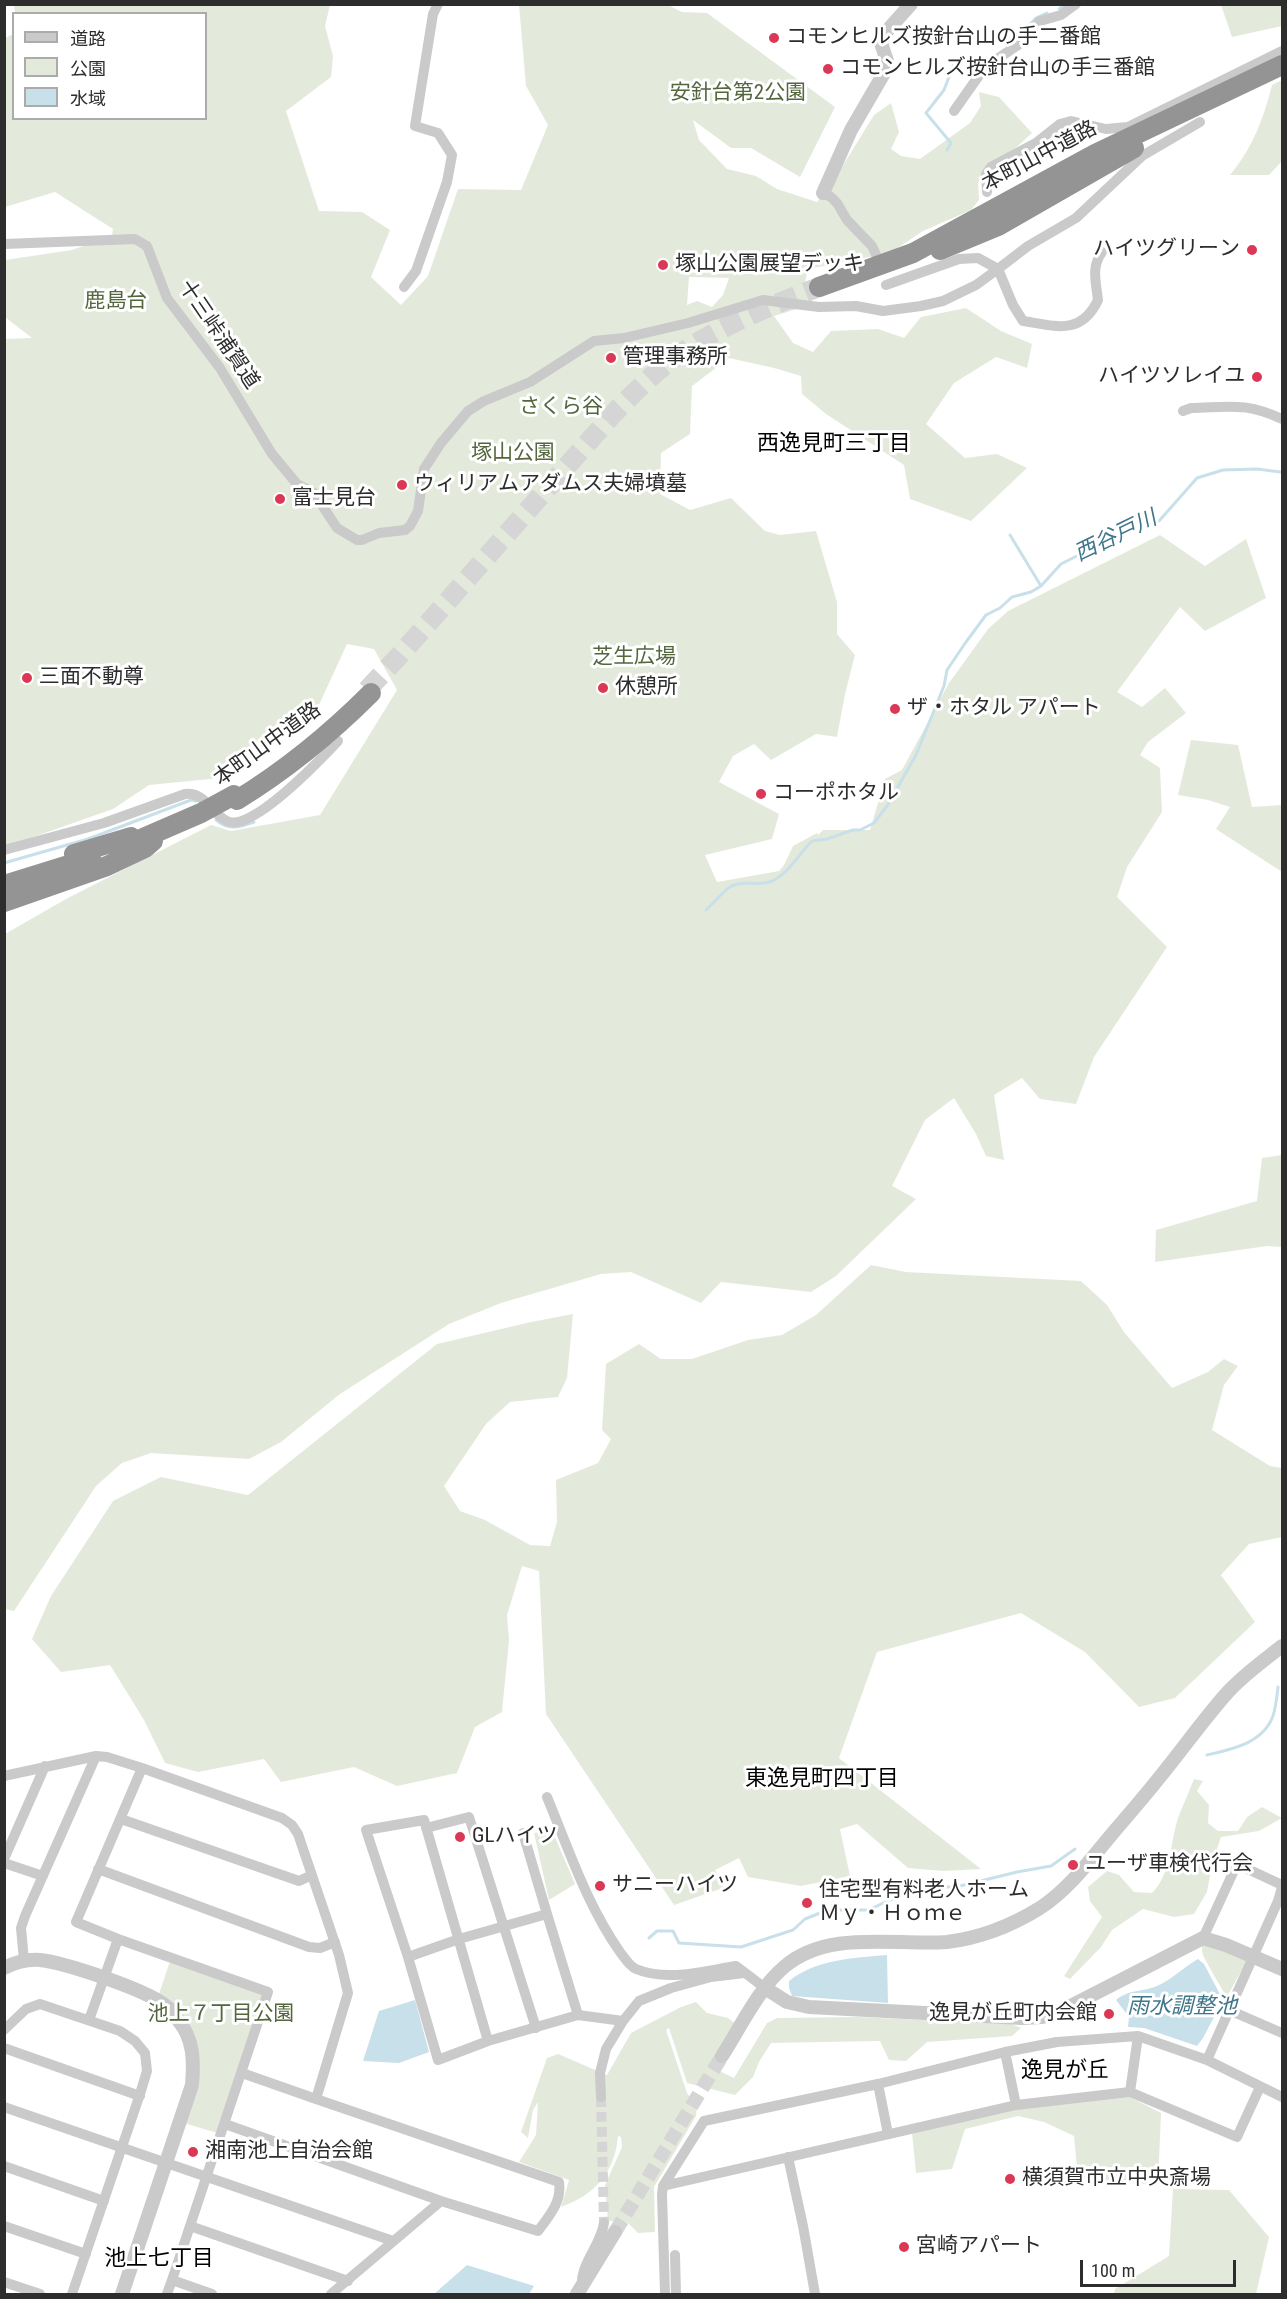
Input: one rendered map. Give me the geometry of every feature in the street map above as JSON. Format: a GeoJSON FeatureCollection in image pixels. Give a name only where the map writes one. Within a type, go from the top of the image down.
{"type":"FeatureCollection","features":[{"type":"Feature","properties":{"kind":"highway","name":"本町山中道路"},"geometry":{"type":"LineString","coordinates":[[1282,65],[1086,158],[913,254],[820,290],[969,239],[998,226],[1167,127],[1282,71]]}},
{"type":"Feature","properties":{"kind":"highway","name":"本町山中道路"},"geometry":{"type":"LineString","coordinates":[[138,844],[274,777],[328,735],[369,691]]}},
{"type":"Feature","properties":{"kind":"highway"},"geometry":{"type":"LineString","coordinates":[[4,872],[86,851],[138,844]]}},
{"type":"Feature","properties":{"kind":"highway"},"geometry":{"type":"LineString","coordinates":[[4,885],[138,844]]}},
{"type":"Feature","properties":{"kind":"highway"},"geometry":{"type":"LineString","coordinates":[[4,891],[138,844]]}},
{"type":"Feature","properties":{"kind":"highway"},"geometry":{"type":"LineString","coordinates":[[4,902],[107,866],[138,844]]}},
{"type":"Feature","properties":{"kind":"street"},"geometry":{"type":"LineString","coordinates":[[404,287],[416,271],[447,182],[452,155],[438,133],[415,126],[434,14],[438,4]]}},
{"type":"Feature","properties":{"kind":"street"},"geometry":{"type":"LineString","coordinates":[[878,259],[872,246],[847,220],[837,203],[822,193],[851,130],[887,68],[881,43],[886,32],[911,4]]}},
{"type":"Feature","properties":{"kind":"street"},"geometry":{"type":"LineString","coordinates":[[954,111],[985,66],[1017,45],[1040,21],[1061,15],[1075,5]]}},
{"type":"Feature","properties":{"kind":"street"},"geometry":{"type":"LineString","coordinates":[[987,192],[986,174],[991,167],[1036,143],[1060,124],[1071,121],[1106,129],[1128,127],[1282,51]]}},
{"type":"Feature","properties":{"kind":"street"},"geometry":{"type":"LineString","coordinates":[[998,269],[1028,246],[1076,218],[1142,156],[1200,122]]}},
{"type":"Feature","properties":{"kind":"street","name":"十三峠浦賀道"},"geometry":{"type":"LineString","coordinates":[[4,244],[135,239],[144,243],[150,251],[167,298],[220,368],[268,448],[297,484],[314,493],[337,528],[351,538],[362,540],[379,532],[405,530],[410,526],[418,511],[424,469],[441,443],[468,411],[484,401],[530,382],[594,342],[624,338],[688,323],[763,300],[819,307],[856,306],[883,311],[921,306],[942,301],[976,285],[998,269]]}},
{"type":"Feature","properties":{"kind":"street"},"geometry":{"type":"LineString","coordinates":[[886,285],[959,259],[978,258],[998,269],[1012,304],[1023,321],[1058,328],[1085,320],[1098,300],[1094,273],[1096,259],[1102,252]]}},
{"type":"Feature","properties":{"kind":"street"},"geometry":{"type":"LineString","coordinates":[[1183,411],[1191,408],[1240,406],[1263,410],[1282,419]]}},
{"type":"Feature","properties":{"kind":"street"},"geometry":{"type":"LineString","coordinates":[[4,850],[104,823],[185,794],[199,795],[226,821],[240,822],[273,802],[302,779],[338,741]]}},
{"type":"Feature","properties":{"kind":"street"},"geometry":{"type":"LineString","coordinates":[[722,2056],[765,1988],[785,1966],[797,1957],[820,1949],[870,1940],[947,1942],[990,1933],[1014,1923],[1041,1907],[1061,1892],[1078,1874],[1227,1693],[1282,1646]]}},
{"type":"Feature","properties":{"kind":"street"},"geometry":{"type":"LineString","coordinates":[[24,1960],[21,1928],[96,1756]]}},
{"type":"Feature","properties":{"kind":"street"},"geometry":{"type":"LineString","coordinates":[[4,1776],[96,1756],[107,1757],[282,1818],[292,1825],[298,1834],[335,1942],[348,1993],[316,2099]]}},
{"type":"Feature","properties":{"kind":"street"},"geometry":{"type":"LineString","coordinates":[[43,1876],[4,1861],[45,1766]]}},
{"type":"Feature","properties":{"kind":"street"},"geometry":{"type":"LineString","coordinates":[[142,1768],[76,1922],[268,1992],[167,2295]]}},
{"type":"Feature","properties":{"kind":"street"},"geometry":{"type":"LineString","coordinates":[[547,1797],[588,1898],[609,1936],[633,1968],[652,1973],[683,1975],[736,1966],[787,2001],[808,2007],[1022,2018],[1042,2017],[1072,2006],[1203,1938],[1237,1864],[1282,1886],[1280,1902],[1207,2060]]}},
{"type":"Feature","properties":{"kind":"street"},"geometry":{"type":"LineString","coordinates":[[426,1828],[469,1817],[536,2028]]}},
{"type":"Feature","properties":{"kind":"street"},"geometry":{"type":"LineString","coordinates":[[121,1819],[299,1881],[312,1875]]}},
{"type":"Feature","properties":{"kind":"street"},"geometry":{"type":"LineString","coordinates":[[488,2041],[424,1820],[366,1830],[408,1957],[438,2060],[488,2041],[578,2015],[623,2021]]}},
{"type":"Feature","properties":{"kind":"street"},"geometry":{"type":"LineString","coordinates":[[523,1833],[578,2015]]}},
{"type":"Feature","properties":{"kind":"street"},"geometry":{"type":"LineString","coordinates":[[98,1869],[309,1947],[320,1948],[335,1942]]}},
{"type":"Feature","properties":{"kind":"street"},"geometry":{"type":"LineString","coordinates":[[408,1957],[459,1939],[547,1914]]}},
{"type":"Feature","properties":{"kind":"street"},"geometry":{"type":"LineString","coordinates":[[1203,1938],[1254,1956],[1282,1969]]}},
{"type":"Feature","properties":{"kind":"street"},"geometry":{"type":"LineString","coordinates":[[89,2020],[118,1939]]}},
{"type":"Feature","properties":{"kind":"street"},"geometry":{"type":"LineString","coordinates":[[4,1968],[24,1960],[40,1960],[104,1978],[150,1996],[166,2006],[180,2021],[189,2038],[194,2061],[192,2085],[122,2295]]}},
{"type":"Feature","properties":{"kind":"street"},"geometry":{"type":"LineString","coordinates":[[601,2097],[600,2073],[606,2049],[623,2021],[639,2001],[660,1992],[711,1977],[744,1973]]}},
{"type":"Feature","properties":{"kind":"street"},"geometry":{"type":"LineString","coordinates":[[4,2030],[26,2009],[40,2004],[120,2031],[135,2041],[145,2053],[147,2071],[140,2096],[72,2295]]}},
{"type":"Feature","properties":{"kind":"street"},"geometry":{"type":"LineString","coordinates":[[1229,2010],[1282,2033]]}},
{"type":"Feature","properties":{"kind":"street"},"geometry":{"type":"LineString","coordinates":[[1130,2092],[1138,2036]]}},
{"type":"Feature","properties":{"kind":"street"},"geometry":{"type":"LineString","coordinates":[[665,2295],[663,2186],[704,2121],[878,2084],[1005,2052],[1057,2042],[1138,2036],[1207,2060],[1282,2097]]}},
{"type":"Feature","properties":{"kind":"street"},"geometry":{"type":"LineString","coordinates":[[4,2048],[140,2096]]}},
{"type":"Feature","properties":{"kind":"street"},"geometry":{"type":"LineString","coordinates":[[1005,2052],[1016,2105]]}},
{"type":"Feature","properties":{"kind":"street"},"geometry":{"type":"LineString","coordinates":[[225,2124],[441,2201],[538,2231],[555,2207],[560,2191],[559,2182],[242,2073]]}},
{"type":"Feature","properties":{"kind":"street"},"geometry":{"type":"LineString","coordinates":[[878,2084],[888,2134]]}},
{"type":"Feature","properties":{"kind":"street"},"geometry":{"type":"LineString","coordinates":[[663,2186],[1016,2105],[1130,2092],[1236,2137],[1260,2087]]}},
{"type":"Feature","properties":{"kind":"street"},"geometry":{"type":"LineString","coordinates":[[4,2107],[393,2241]]}},
{"type":"Feature","properties":{"kind":"street"},"geometry":{"type":"LineString","coordinates":[[788,2157],[815,2295]]}},
{"type":"Feature","properties":{"kind":"street"},"geometry":{"type":"LineString","coordinates":[[4,2166],[104,2201]]}},
{"type":"Feature","properties":{"kind":"street"},"geometry":{"type":"LineString","coordinates":[[331,2295],[441,2201]]}},
{"type":"Feature","properties":{"kind":"street"},"geometry":{"type":"LineString","coordinates":[[580,2291],[580,2276],[602,2235],[604,2223]]}},
{"type":"Feature","properties":{"kind":"street"},"geometry":{"type":"LineString","coordinates":[[4,2226],[86,2254]]}},
{"type":"Feature","properties":{"kind":"street"},"geometry":{"type":"LineString","coordinates":[[190,2226],[348,2281]]}},
{"type":"Feature","properties":{"kind":"street"},"geometry":{"type":"LineString","coordinates":[[580,2291],[615,2232]]}},
{"type":"Feature","properties":{"kind":"street"},"geometry":{"type":"LineString","coordinates":[[675,2255],[676,2295]]}},
{"type":"Feature","properties":{"kind":"street"},"geometry":{"type":"LineString","coordinates":[[172,2280],[212,2295]]}},
{"type":"Feature","properties":{"kind":"street"},"geometry":{"type":"LineString","coordinates":[[4,2282],[40,2295]]}},
{"type":"Feature","properties":{"kind":"green space"},"geometry":{"type":"Polygon","coordinates":[[[666,4],[682,12],[707,13],[835,107],[800,177],[751,148],[731,148],[693,120],[699,140],[727,169],[756,176],[777,189],[817,202],[837,175],[874,115],[891,103],[899,132],[891,149],[901,156],[920,159],[970,123],[981,106],[979,92],[999,97],[1032,133],[978,182],[979,200],[971,210],[923,231],[890,253],[808,269],[804,287],[814,304],[774,316],[793,343],[813,352],[831,331],[878,329],[904,338],[921,317],[966,308],[1001,331],[1032,344],[1027,368],[996,357],[954,383],[926,424],[965,458],[997,454],[1027,468],[971,521],[910,499],[904,465],[826,414],[802,394],[801,376],[729,358],[692,386],[690,434],[661,453],[660,494],[690,510],[731,498],[765,531],[780,535],[816,531],[837,602],[837,634],[855,655],[837,737],[816,734],[771,760],[754,744],[733,756],[719,782],[779,814],[772,839],[705,855],[717,882],[779,871],[793,846],[817,833],[818,835],[823,830],[870,830],[885,779],[902,770],[949,683],[988,629],[1008,611],[1160,535],[1205,566],[1246,539],[1266,598],[1205,631],[1180,607],[1117,692],[1142,707],[1165,688],[1186,713],[1148,742],[1140,755],[1160,768],[1162,812],[1127,867],[1117,897],[1167,947],[1094,1057],[1076,1104],[1040,1099],[1022,1078],[994,1095],[1004,1160],[986,1156],[976,1134],[954,1098],[925,1120],[892,1186],[916,1199],[836,1276],[811,1292],[721,1282],[701,1303],[631,1272],[601,1274],[501,1303],[449,1324],[340,1394],[281,1442],[249,1459],[151,1453],[122,1463],[96,1486],[14,1611],[5,1609],[5,934],[66,899],[211,825],[231,831],[320,815],[397,690],[374,649],[347,644],[318,707],[265,738],[220,778],[149,785],[113,809],[5,847],[5,339],[32,338],[5,317],[5,260],[72,250],[112,236],[113,229],[55,192],[5,207],[5,38],[12,34],[12,120],[207,120],[207,12],[15,12],[14,5],[330,5],[325,26],[333,56],[331,77],[286,111],[319,211],[362,212],[390,230],[371,277],[401,305],[428,276],[458,189],[521,190],[548,125],[526,86],[519,5],[666,4]],[[689,277],[687,305],[697,301],[712,307],[723,295],[729,278],[689,277]]]}},
{"type":"Feature","properties":{"kind":"green space"},"geometry":{"type":"Polygon","coordinates":[[[1221,5],[1282,5],[1282,26],[1232,37],[1221,5]]]}},
{"type":"Feature","properties":{"kind":"green space"},"geometry":{"type":"Polygon","coordinates":[[[1282,80],[1282,161],[1269,175],[1230,175],[1256,133],[1272,85],[1282,80]]]}},
{"type":"Feature","properties":{"kind":"green space"},"geometry":{"type":"Polygon","coordinates":[[[1191,740],[1238,745],[1252,807],[1282,805],[1282,872],[1216,829],[1230,807],[1208,800],[1178,795],[1191,740]]]}},
{"type":"Feature","properties":{"kind":"green space"},"geometry":{"type":"Polygon","coordinates":[[[1282,1155],[1282,1247],[1267,1246],[1155,1262],[1156,1230],[1257,1201],[1262,1158],[1282,1155]]]}},
{"type":"Feature","properties":{"kind":"green space"},"geometry":{"type":"Polygon","coordinates":[[[871,1265],[906,1272],[1081,1281],[1107,1305],[1124,1332],[1172,1388],[1208,1372],[1224,1359],[1238,1366],[1224,1385],[1212,1430],[1270,1466],[1282,1468],[1282,1537],[1249,1544],[1221,1575],[1255,1622],[1175,1698],[1139,1707],[1085,1652],[1021,1613],[877,1652],[839,1758],[981,1869],[943,1871],[908,1868],[857,1824],[840,1829],[850,1876],[801,1886],[748,1877],[739,1858],[715,1870],[723,1888],[674,1905],[546,1714],[539,1571],[522,1566],[507,1615],[509,1640],[502,1712],[475,1727],[457,1773],[397,1786],[354,1767],[281,1782],[264,1759],[198,1772],[165,1763],[144,1720],[110,1665],[61,1672],[32,1639],[51,1596],[113,1501],[161,1477],[248,1495],[437,1344],[573,1314],[567,1378],[558,1397],[510,1402],[486,1424],[444,1486],[460,1511],[485,1520],[530,1545],[550,1546],[557,1522],[556,1480],[598,1463],[611,1439],[602,1430],[606,1364],[639,1344],[661,1359],[692,1359],[748,1340],[782,1335],[816,1315],[871,1265]]]}},
{"type":"Feature","properties":{"kind":"green space"},"geometry":{"type":"Polygon","coordinates":[[[1194,1779],[1203,1781],[1197,1791],[1209,1805],[1208,1823],[1218,1831],[1238,1831],[1247,1817],[1262,1807],[1282,1818],[1259,1831],[1221,1837],[1212,1864],[1207,1892],[1194,1914],[1174,1917],[1143,1909],[1112,1930],[1101,1947],[1070,1979],[1064,1976],[1102,1917],[1090,1901],[1088,1887],[1107,1871],[1119,1875],[1134,1892],[1152,1893],[1163,1877],[1178,1818],[1194,1779]]]}},
{"type":"Feature","properties":{"kind":"green space"},"geometry":{"type":"Polygon","coordinates":[[[552,1830],[575,1884],[549,1900],[534,1833],[552,1830]]]}},
{"type":"Feature","properties":{"kind":"green space"},"geometry":{"type":"Polygon","coordinates":[[[1214,1944],[1248,1958],[1227,1997],[1203,1954],[1202,1945],[1214,1944]]]}},
{"type":"Feature","properties":{"kind":"green space","name":"池上７丁目公園"},"geometry":{"type":"Polygon","coordinates":[[[171,1958],[268,1992],[221,2134],[180,2122],[192,2085],[189,2038],[157,2000],[171,1958]]]}},
{"type":"Feature","properties":{"kind":"green space"},"geometry":{"type":"Polygon","coordinates":[[[696,2002],[707,2013],[728,2018],[736,2024],[709,2066],[734,2078],[767,2023],[777,2018],[858,2017],[1011,2024],[1021,2028],[1012,2036],[927,2042],[906,2061],[889,2060],[880,2041],[771,2043],[753,2077],[735,2095],[687,2083],[669,2028],[666,2030],[687,2093],[697,2106],[696,2116],[654,2187],[655,2232],[638,2233],[627,2222],[608,2221],[605,2185],[622,2147],[621,2137],[618,2136],[613,2161],[601,2180],[584,2196],[561,2207],[569,2180],[519,2162],[536,2135],[538,2102],[533,2110],[528,2138],[521,2132],[547,2058],[558,2054],[607,2075],[631,2033],[681,2007],[696,2002]]]}},
{"type":"Feature","properties":{"kind":"green space"},"geometry":{"type":"Polygon","coordinates":[[[1130,2097],[1161,2113],[1158,2185],[1078,2179],[1074,2136],[1044,2122],[1018,2116],[965,2129],[952,2169],[916,2173],[912,2132],[1002,2111],[1130,2097]]]}},
{"type":"Feature","properties":{"kind":"green space"},"geometry":{"type":"Polygon","coordinates":[[[1173,2189],[1229,2190],[1269,2237],[1256,2294],[1114,2294],[1115,2289],[1169,2256],[1173,2189]]]}},
{"type":"Feature","properties":{"kind":"water"},"geometry":{"type":"Polygon","coordinates":[[[887,1955],[888,2003],[792,1996],[789,1981],[811,1968],[836,1961],[887,1955]]]}},
{"type":"Feature","properties":{"kind":"water","name":"雨水調整池"},"geometry":{"type":"Polygon","coordinates":[[[1198,1959],[1204,1964],[1223,2000],[1197,2046],[1144,2028],[1128,2027],[1129,2017],[1116,2000],[1131,1992],[1152,1988],[1162,1983],[1198,1959]]]}},
{"type":"Feature","properties":{"kind":"water"},"geometry":{"type":"Polygon","coordinates":[[[415,2000],[429,2052],[399,2063],[363,2061],[379,2011],[415,2000]]]}},
{"type":"Feature","properties":{"kind":"water"},"geometry":{"type":"Polygon","coordinates":[[[467,2265],[534,2286],[529,2294],[434,2294],[467,2265]]]}},
{"type":"Feature","properties":{"kind":"waterway"},"geometry":{"type":"LineString","coordinates":[[1059,9],[1066,4]]}},
{"type":"Feature","properties":{"kind":"waterway"},"geometry":{"type":"LineString","coordinates":[[1011,44],[1036,18],[1047,13]]}},
{"type":"Feature","properties":{"kind":"waterway"},"geometry":{"type":"LineString","coordinates":[[947,150],[951,143],[926,113],[944,90],[955,61],[963,55],[981,66]]}},
{"type":"Feature","properties":{"kind":"waterway","name":"西谷戸川"},"geometry":{"type":"LineString","coordinates":[[1010,535],[1041,586],[1061,564],[1122,533],[1159,521],[1197,478],[1223,470],[1257,469],[1280,472]]}},
{"type":"Feature","properties":{"kind":"waterway"},"geometry":{"type":"LineString","coordinates":[[706,910],[730,887],[745,883],[767,883],[778,878],[812,841],[860,830],[874,823],[887,806],[916,755],[944,686],[947,670],[966,642],[986,615],[1000,608],[1012,597],[1031,592],[1041,586]]}},
{"type":"Feature","properties":{"kind":"waterway"},"geometry":{"type":"LineString","coordinates":[[4,863],[88,839],[191,800],[196,801]]}},
{"type":"Feature","properties":{"kind":"waterway"},"geometry":{"type":"LineString","coordinates":[[216,820],[230,827],[254,822]]}},
{"type":"Feature","properties":{"kind":"waterway"},"geometry":{"type":"LineString","coordinates":[[1207,1755],[1246,1743],[1262,1733],[1273,1716],[1278,1687]]}},
{"type":"Feature","properties":{"kind":"waterway"},"geometry":{"type":"LineString","coordinates":[[649,1938],[657,1931],[673,1931],[679,1943],[741,1947],[793,1930],[805,1919],[820,1913],[836,1910],[869,1910],[917,1890],[956,1887],[1051,1866],[1075,1849]]}},
{"type":"Feature","properties":{"kind":"tunnel"},"geometry":{"type":"LineString","coordinates":[[367,690],[613,414],[652,376],[678,355],[712,334],[764,309],[819,287]]}},
{"type":"Feature","properties":{"kind":"tunnel"},"geometry":{"type":"LineString","coordinates":[[615,2232],[722,2056]]}},
{"type":"Feature","properties":{"kind":"tunnel"},"geometry":{"type":"LineString","coordinates":[[601,2097],[604,2223]]}},
{"type":"Feature","properties":{"kind":"place","name":"コモンヒルズ按針台山の手二番館"},"geometry":{"type":"Point","coordinates":[774,38]}},
{"type":"Feature","properties":{"kind":"place","name":"コモンヒルズ按針台山の手三番館"},"geometry":{"type":"Point","coordinates":[828,69]}},
{"type":"Feature","properties":{"kind":"place","name":"ハイツグリーン"},"geometry":{"type":"Point","coordinates":[1252,250]}},
{"type":"Feature","properties":{"kind":"place","name":"塚山公園展望デッキ"},"geometry":{"type":"Point","coordinates":[663,265]}},
{"type":"Feature","properties":{"kind":"place","name":"管理事務所"},"geometry":{"type":"Point","coordinates":[611,358]}},
{"type":"Feature","properties":{"kind":"place","name":"ハイツソレイユ"},"geometry":{"type":"Point","coordinates":[1257,377]}},
{"type":"Feature","properties":{"kind":"place","name":"ウィリアムアダムス夫婦墳墓"},"geometry":{"type":"Point","coordinates":[402,485]}},
{"type":"Feature","properties":{"kind":"place","name":"富士見台"},"geometry":{"type":"Point","coordinates":[280,499]}},
{"type":"Feature","properties":{"kind":"place","name":"三面不動尊"},"geometry":{"type":"Point","coordinates":[27,678]}},
{"type":"Feature","properties":{"kind":"place","name":"休憩所"},"geometry":{"type":"Point","coordinates":[603,688]}},
{"type":"Feature","properties":{"kind":"place","name":"ザ・ホタル アパート"},"geometry":{"type":"Point","coordinates":[895,709]}},
{"type":"Feature","properties":{"kind":"place","name":"コーポホタル"},"geometry":{"type":"Point","coordinates":[761,794]}},
{"type":"Feature","properties":{"kind":"place","name":"GLハイツ"},"geometry":{"type":"Point","coordinates":[460,1837]}},
{"type":"Feature","properties":{"kind":"place","name":"ユーザ車検代行会"},"geometry":{"type":"Point","coordinates":[1073,1865]}},
{"type":"Feature","properties":{"kind":"place","name":"サニーハイツ"},"geometry":{"type":"Point","coordinates":[600,1886]}},
{"type":"Feature","properties":{"kind":"place","name":"住宅型有料老人ホーム Ｍｙ・Ｈｏｍｅ"},"geometry":{"type":"Point","coordinates":[807,1903]}},
{"type":"Feature","properties":{"kind":"place","name":"逸見が丘町内会館"},"geometry":{"type":"Point","coordinates":[1109,2014]}},
{"type":"Feature","properties":{"kind":"place","name":"湘南池上自治会館"},"geometry":{"type":"Point","coordinates":[193,2152]}},
{"type":"Feature","properties":{"kind":"place","name":"横須賀市立中央斎場"},"geometry":{"type":"Point","coordinates":[1010,2179]}},
{"type":"Feature","properties":{"kind":"place","name":"宮崎アパート"},"geometry":{"type":"Point","coordinates":[904,2247]}},
{"type":"Feature","properties":{"kind":"district","name":"西逸見町三丁目"},"geometry":{"type":"Point","coordinates":[834,444]}},
{"type":"Feature","properties":{"kind":"district","name":"東逸見町四丁目"},"geometry":{"type":"Point","coordinates":[822,1779]}},
{"type":"Feature","properties":{"kind":"district","name":"逸見が丘"},"geometry":{"type":"Point","coordinates":[1065,2071]}},
{"type":"Feature","properties":{"kind":"district","name":"池上七丁目"},"geometry":{"type":"Point","coordinates":[159,2259]}},
{"type":"Feature","properties":{"kind":"park label","name":"安針台第2公園"},"geometry":{"type":"Point","coordinates":[738,94]}},
{"type":"Feature","properties":{"kind":"park label","name":"鹿島台"},"geometry":{"type":"Point","coordinates":[116,302]}},
{"type":"Feature","properties":{"kind":"park label","name":"さくら谷"},"geometry":{"type":"Point","coordinates":[561,408]}},
{"type":"Feature","properties":{"kind":"park label","name":"塚山公園"},"geometry":{"type":"Point","coordinates":[513,454]}},
{"type":"Feature","properties":{"kind":"park label","name":"芝生広場"},"geometry":{"type":"Point","coordinates":[634,658]}}]}
